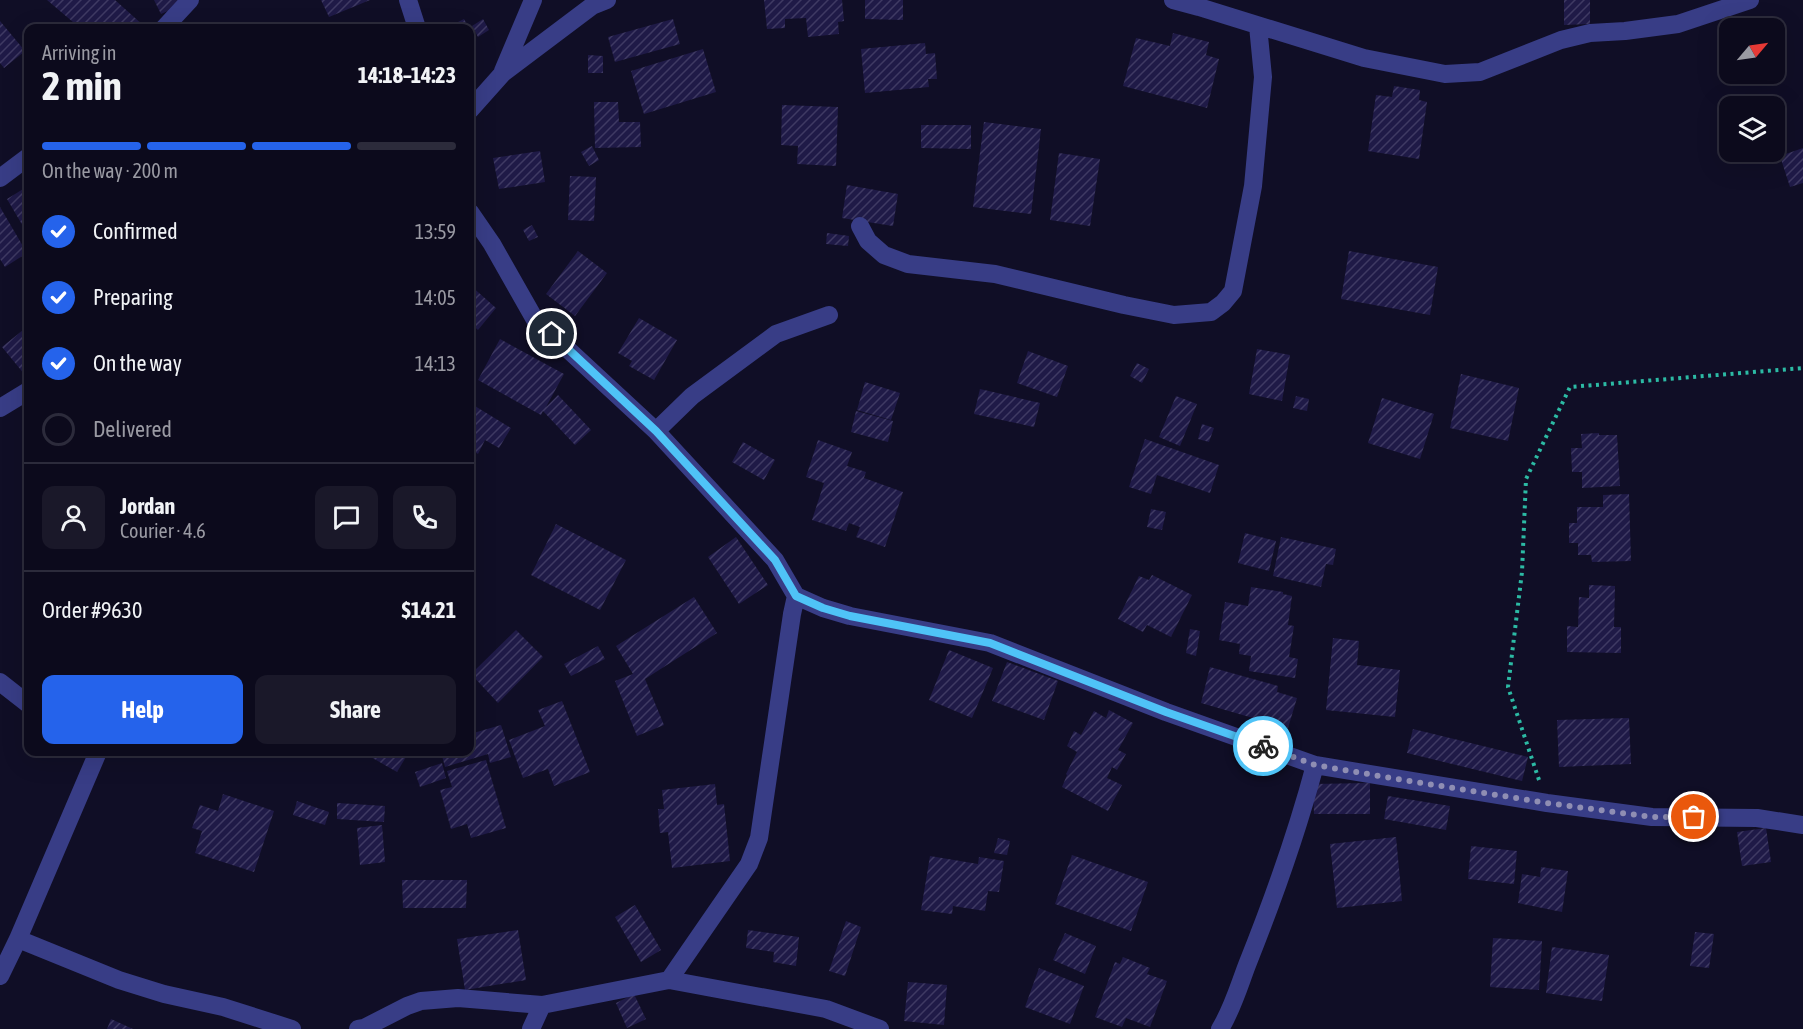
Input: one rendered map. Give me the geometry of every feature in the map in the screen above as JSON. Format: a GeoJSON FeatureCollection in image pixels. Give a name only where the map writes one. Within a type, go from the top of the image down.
{"type":"FeatureCollection","features":[{"type":"Feature","properties":{"kind":"street"},"geometry":{"type":"LineString","coordinates":[[168,24],[190,0]]}},
{"type":"Feature","properties":{"kind":"street"},"geometry":{"type":"LineString","coordinates":[[408,0],[416,24]]}},
{"type":"Feature","properties":{"kind":"street"},"geometry":{"type":"LineString","coordinates":[[503,73],[533,0]]}},
{"type":"Feature","properties":{"kind":"street"},"geometry":{"type":"LineString","coordinates":[[474,106],[503,73],[592,6],[607,0]]}},
{"type":"Feature","properties":{"kind":"street"},"geometry":{"type":"LineString","coordinates":[[1173,0],[1198,3],[1258,26],[1364,58],[1445,74],[1480,72],[1561,40],[1590,33],[1678,24],[1750,0]]}},
{"type":"Feature","properties":{"kind":"street"},"geometry":{"type":"LineString","coordinates":[[860,226],[868,241],[884,255],[908,264],[995,274],[1174,315],[1210,312],[1233,291],[1253,186],[1263,77],[1258,26]]}},
{"type":"Feature","properties":{"kind":"street"},"geometry":{"type":"LineString","coordinates":[[0,178],[24,160]]}},
{"type":"Feature","properties":{"kind":"street"},"geometry":{"type":"LineString","coordinates":[[474,218],[492,244],[534,318],[656,431],[775,560],[796,596],[823,608],[850,616],[990,643],[1166,712],[1315,765],[1547,803],[1652,817],[1757,818],[1803,825]]}},
{"type":"Feature","properties":{"kind":"street"},"geometry":{"type":"LineString","coordinates":[[656,431],[692,396],[776,334],[829,315]]}},
{"type":"Feature","properties":{"kind":"street"},"geometry":{"type":"LineString","coordinates":[[0,408],[24,393]]}},
{"type":"Feature","properties":{"kind":"street"},"geometry":{"type":"LineString","coordinates":[[669,980],[749,864],[759,838],[796,596]]}},
{"type":"Feature","properties":{"kind":"street"},"geometry":{"type":"LineString","coordinates":[[0,682],[24,701]]}},
{"type":"Feature","properties":{"kind":"street"},"geometry":{"type":"LineString","coordinates":[[1,969],[18,939],[96,756]]}},
{"type":"Feature","properties":{"kind":"street"},"geometry":{"type":"LineString","coordinates":[[1220,1029],[1253,951],[1302,815],[1315,765]]}},
{"type":"Feature","properties":{"kind":"street"},"geometry":{"type":"LineString","coordinates":[[18,939],[119,980],[164,994],[223,1007],[292,1029]]}},
{"type":"Feature","properties":{"kind":"street"},"geometry":{"type":"LineString","coordinates":[[358,1029],[421,1001],[458,998],[542,1005],[669,980],[826,1009],[880,1029]]}},
{"type":"Feature","properties":{"kind":"street"},"geometry":{"type":"LineString","coordinates":[[531,1029],[542,1005]]}},
{"type":"Feature","properties":{"kind":"path"},"geometry":{"type":"LineString","coordinates":[[1547,803],[1508,687],[1522,572],[1526,479],[1570,387],[1803,368]]}},
{"type":"Feature","properties":{"kind":"building"},"geometry":{"type":"Polygon","coordinates":[[[47,0],[115,0],[142,24],[75,24],[47,0]]]}},
{"type":"Feature","properties":{"kind":"building"},"geometry":{"type":"Polygon","coordinates":[[[154,0],[188,0],[189,2],[161,14],[154,0]]]}},
{"type":"Feature","properties":{"kind":"building"},"geometry":{"type":"Polygon","coordinates":[[[321,0],[370,0],[329,17],[321,0]]]}},
{"type":"Feature","properties":{"kind":"building"},"geometry":{"type":"Polygon","coordinates":[[[764,0],[842,0],[844,21],[838,22],[839,34],[808,37],[806,18],[785,19],[785,28],[767,29],[764,0]]]}},
{"type":"Feature","properties":{"kind":"building"},"geometry":{"type":"Polygon","coordinates":[[[865,0],[903,0],[903,20],[865,19],[865,0]]]}},
{"type":"Feature","properties":{"kind":"building"},"geometry":{"type":"Polygon","coordinates":[[[1564,0],[1590,0],[1590,24],[1564,25],[1564,0]]]}},
{"type":"Feature","properties":{"kind":"building"},"geometry":{"type":"Polygon","coordinates":[[[464,19],[467,24],[454,24],[464,19]]]}},
{"type":"Feature","properties":{"kind":"building"},"geometry":{"type":"Polygon","coordinates":[[[483,19],[489,30],[478,37],[474,25],[483,19]]]}},
{"type":"Feature","properties":{"kind":"building"},"geometry":{"type":"Polygon","coordinates":[[[673,19],[680,44],[615,62],[608,37],[673,19]]]}},
{"type":"Feature","properties":{"kind":"building"},"geometry":{"type":"Polygon","coordinates":[[[0,21],[24,52],[4,68],[0,63],[0,21]]]}},
{"type":"Feature","properties":{"kind":"building"},"geometry":{"type":"Polygon","coordinates":[[[1173,33],[1209,42],[1206,55],[1219,59],[1207,108],[1123,86],[1136,38],[1170,46],[1173,33]]]}},
{"type":"Feature","properties":{"kind":"building"},"geometry":{"type":"Polygon","coordinates":[[[925,43],[926,54],[935,53],[937,79],[928,79],[929,87],[865,93],[861,49],[925,43]]]}},
{"type":"Feature","properties":{"kind":"building"},"geometry":{"type":"Polygon","coordinates":[[[703,49],[716,92],[644,114],[631,71],[703,49]]]}},
{"type":"Feature","properties":{"kind":"building"},"geometry":{"type":"Polygon","coordinates":[[[588,55],[603,56],[603,73],[588,73],[588,55]]]}},
{"type":"Feature","properties":{"kind":"building"},"geometry":{"type":"Polygon","coordinates":[[[1394,86],[1420,90],[1419,100],[1427,102],[1419,159],[1368,151],[1376,95],[1392,97],[1394,86]]]}},
{"type":"Feature","properties":{"kind":"building"},"geometry":{"type":"Polygon","coordinates":[[[594,102],[618,102],[619,122],[640,122],[641,147],[595,148],[594,102]]]}},
{"type":"Feature","properties":{"kind":"building"},"geometry":{"type":"Polygon","coordinates":[[[782,105],[838,107],[836,166],[797,164],[798,146],[781,145],[782,105]]]}},
{"type":"Feature","properties":{"kind":"building"},"geometry":{"type":"Polygon","coordinates":[[[984,122],[1041,129],[1031,214],[973,207],[984,122]]]}},
{"type":"Feature","properties":{"kind":"building"},"geometry":{"type":"Polygon","coordinates":[[[921,125],[971,125],[971,149],[921,148],[921,125]]]}},
{"type":"Feature","properties":{"kind":"building"},"geometry":{"type":"Polygon","coordinates":[[[592,146],[599,160],[589,166],[581,152],[592,146]]]}},
{"type":"Feature","properties":{"kind":"building"},"geometry":{"type":"Polygon","coordinates":[[[1803,148],[1803,183],[1790,187],[1782,162],[1785,162],[1785,154],[1803,148]]]}},
{"type":"Feature","properties":{"kind":"building"},"geometry":{"type":"Polygon","coordinates":[[[540,151],[545,182],[499,189],[493,158],[540,151]]]}},
{"type":"Feature","properties":{"kind":"building"},"geometry":{"type":"Polygon","coordinates":[[[1059,153],[1100,159],[1090,226],[1050,220],[1059,153]]]}},
{"type":"Feature","properties":{"kind":"building"},"geometry":{"type":"Polygon","coordinates":[[[570,176],[596,177],[594,221],[568,220],[570,176]]]}},
{"type":"Feature","properties":{"kind":"building"},"geometry":{"type":"Polygon","coordinates":[[[847,185],[898,194],[893,226],[842,218],[847,185]]]}},
{"type":"Feature","properties":{"kind":"building"},"geometry":{"type":"Polygon","coordinates":[[[24,188],[24,228],[7,199],[24,188]]]}},
{"type":"Feature","properties":{"kind":"building"},"geometry":{"type":"Polygon","coordinates":[[[0,207],[24,248],[24,255],[5,267],[0,259],[0,207]]]}},
{"type":"Feature","properties":{"kind":"building"},"geometry":{"type":"Polygon","coordinates":[[[532,225],[538,237],[529,241],[523,230],[532,225]]]}},
{"type":"Feature","properties":{"kind":"building"},"geometry":{"type":"Polygon","coordinates":[[[827,233],[849,236],[848,246],[826,244],[827,233]]]}},
{"type":"Feature","properties":{"kind":"building"},"geometry":{"type":"Polygon","coordinates":[[[578,251],[607,273],[575,316],[546,294],[578,251]]]}},
{"type":"Feature","properties":{"kind":"building"},"geometry":{"type":"Polygon","coordinates":[[[1349,251],[1438,267],[1430,315],[1341,299],[1349,251]]]}},
{"type":"Feature","properties":{"kind":"building"},"geometry":{"type":"Polygon","coordinates":[[[474,289],[496,308],[478,330],[474,326],[474,289]]]}},
{"type":"Feature","properties":{"kind":"building"},"geometry":{"type":"Polygon","coordinates":[[[639,318],[677,340],[654,380],[629,366],[632,361],[618,353],[639,318]]]}},
{"type":"Feature","properties":{"kind":"building"},"geometry":{"type":"Polygon","coordinates":[[[24,329],[24,374],[2,347],[24,329]]]}},
{"type":"Feature","properties":{"kind":"building"},"geometry":{"type":"Polygon","coordinates":[[[500,339],[564,374],[546,407],[558,395],[591,430],[575,445],[543,411],[541,415],[478,380],[500,339]]]}},
{"type":"Feature","properties":{"kind":"building"},"geometry":{"type":"Polygon","coordinates":[[[1257,349],[1290,355],[1282,401],[1249,394],[1257,349]]]}},
{"type":"Feature","properties":{"kind":"building"},"geometry":{"type":"Polygon","coordinates":[[[1028,351],[1068,366],[1057,397],[1017,383],[1028,351]]]}},
{"type":"Feature","properties":{"kind":"building"},"geometry":{"type":"Polygon","coordinates":[[[1137,363],[1149,369],[1142,383],[1130,376],[1137,363]]]}},
{"type":"Feature","properties":{"kind":"building"},"geometry":{"type":"Polygon","coordinates":[[[1461,374],[1519,388],[1508,441],[1450,428],[1461,374]]]}},
{"type":"Feature","properties":{"kind":"building"},"geometry":{"type":"Polygon","coordinates":[[[865,382],[900,393],[891,420],[857,410],[865,382]]]}},
{"type":"Feature","properties":{"kind":"building"},"geometry":{"type":"Polygon","coordinates":[[[980,389],[1040,403],[1034,427],[974,414],[980,389]]]}},
{"type":"Feature","properties":{"kind":"building"},"geometry":{"type":"Polygon","coordinates":[[[1176,396],[1197,404],[1180,446],[1159,437],[1176,396]]]}},
{"type":"Feature","properties":{"kind":"building"},"geometry":{"type":"Polygon","coordinates":[[[1296,396],[1309,399],[1307,411],[1293,408],[1296,396]]]}},
{"type":"Feature","properties":{"kind":"building"},"geometry":{"type":"Polygon","coordinates":[[[1382,398],[1434,414],[1420,459],[1368,443],[1382,398]]]}},
{"type":"Feature","properties":{"kind":"building"},"geometry":{"type":"Polygon","coordinates":[[[474,405],[511,428],[499,448],[485,440],[478,454],[474,452],[474,405]]]}},
{"type":"Feature","properties":{"kind":"building"},"geometry":{"type":"Polygon","coordinates":[[[856,411],[893,421],[888,442],[851,432],[856,411]]]}},
{"type":"Feature","properties":{"kind":"building"},"geometry":{"type":"Polygon","coordinates":[[[1202,424],[1214,428],[1209,442],[1198,439],[1202,424]]]}},
{"type":"Feature","properties":{"kind":"building"},"geometry":{"type":"Polygon","coordinates":[[[1599,433],[1599,435],[1617,435],[1620,486],[1582,488],[1582,472],[1572,472],[1571,448],[1582,448],[1581,434],[1599,433]]]}},
{"type":"Feature","properties":{"kind":"building"},"geometry":{"type":"Polygon","coordinates":[[[1145,439],[1219,465],[1210,493],[1157,475],[1151,494],[1129,487],[1145,439]]]}},
{"type":"Feature","properties":{"kind":"building"},"geometry":{"type":"Polygon","coordinates":[[[818,440],[852,452],[847,466],[866,472],[864,478],[903,492],[885,547],[856,537],[860,527],[849,523],[846,531],[812,520],[824,483],[806,477],[818,440]]]}},
{"type":"Feature","properties":{"kind":"building"},"geometry":{"type":"Polygon","coordinates":[[[743,442],[775,460],[764,480],[732,462],[743,442]]]}},
{"type":"Feature","properties":{"kind":"building"},"geometry":{"type":"Polygon","coordinates":[[[1629,494],[1631,561],[1592,562],[1591,555],[1578,555],[1578,543],[1569,543],[1569,523],[1577,523],[1577,507],[1603,507],[1603,495],[1629,494]]]}},
{"type":"Feature","properties":{"kind":"building"},"geometry":{"type":"Polygon","coordinates":[[[1151,509],[1166,512],[1162,530],[1147,527],[1151,509]]]}},
{"type":"Feature","properties":{"kind":"building"},"geometry":{"type":"Polygon","coordinates":[[[556,524],[626,560],[600,610],[531,575],[556,524]]]}},
{"type":"Feature","properties":{"kind":"building"},"geometry":{"type":"Polygon","coordinates":[[[1245,533],[1276,541],[1269,571],[1238,563],[1245,533]]]}},
{"type":"Feature","properties":{"kind":"building"},"geometry":{"type":"Polygon","coordinates":[[[736,537],[768,585],[739,604],[708,557],[736,537]]]}},
{"type":"Feature","properties":{"kind":"building"},"geometry":{"type":"Polygon","coordinates":[[[1281,537],[1336,549],[1333,565],[1326,564],[1321,587],[1273,576],[1281,537]]]}},
{"type":"Feature","properties":{"kind":"building"},"geometry":{"type":"Polygon","coordinates":[[[1152,575],[1192,595],[1171,637],[1147,625],[1143,632],[1118,619],[1139,576],[1149,580],[1152,575]]]}},
{"type":"Feature","properties":{"kind":"building"},"geometry":{"type":"Polygon","coordinates":[[[1589,585],[1615,586],[1614,627],[1621,627],[1621,653],[1567,652],[1567,626],[1578,627],[1579,597],[1589,598],[1589,585]]]}},
{"type":"Feature","properties":{"kind":"building"},"geometry":{"type":"Polygon","coordinates":[[[1251,587],[1283,592],[1283,594],[1292,596],[1288,625],[1294,626],[1289,657],[1298,659],[1295,678],[1249,671],[1251,656],[1239,654],[1240,644],[1219,640],[1225,602],[1248,606],[1251,587]]]}},
{"type":"Feature","properties":{"kind":"building"},"geometry":{"type":"Polygon","coordinates":[[[694,597],[717,633],[645,679],[664,725],[637,736],[615,681],[633,674],[616,646],[694,597]]]}},
{"type":"Feature","properties":{"kind":"building"},"geometry":{"type":"Polygon","coordinates":[[[1190,629],[1200,631],[1196,656],[1186,653],[1190,629]]]}},
{"type":"Feature","properties":{"kind":"building"},"geometry":{"type":"Polygon","coordinates":[[[516,630],[543,657],[498,703],[474,677],[474,671],[516,630]]]}},
{"type":"Feature","properties":{"kind":"building"},"geometry":{"type":"Polygon","coordinates":[[[1333,638],[1359,641],[1357,665],[1400,670],[1395,717],[1326,710],[1333,638]]]}},
{"type":"Feature","properties":{"kind":"building"},"geometry":{"type":"Polygon","coordinates":[[[598,646],[605,659],[571,676],[564,664],[598,646]]]}},
{"type":"Feature","properties":{"kind":"building"},"geometry":{"type":"Polygon","coordinates":[[[949,650],[993,668],[972,718],[929,700],[949,650]]]}},
{"type":"Feature","properties":{"kind":"building"},"geometry":{"type":"Polygon","coordinates":[[[1007,662],[1058,681],[1044,720],[992,701],[1007,662]]]}},
{"type":"Feature","properties":{"kind":"building"},"geometry":{"type":"Polygon","coordinates":[[[1210,667],[1278,686],[1277,692],[1297,698],[1288,728],[1201,703],[1210,667]]]}},
{"type":"Feature","properties":{"kind":"building"},"geometry":{"type":"Polygon","coordinates":[[[562,701],[590,772],[554,786],[548,769],[523,778],[509,740],[545,726],[538,710],[562,701]]]}},
{"type":"Feature","properties":{"kind":"building"},"geometry":{"type":"Polygon","coordinates":[[[1109,710],[1133,723],[1118,750],[1126,754],[1117,770],[1112,767],[1107,778],[1122,785],[1108,811],[1062,787],[1077,752],[1067,746],[1074,731],[1081,735],[1094,711],[1106,718],[1109,710]]]}},
{"type":"Feature","properties":{"kind":"building"},"geometry":{"type":"Polygon","coordinates":[[[1629,718],[1631,764],[1559,767],[1557,720],[1629,718]]]}},
{"type":"Feature","properties":{"kind":"building"},"geometry":{"type":"Polygon","coordinates":[[[501,725],[511,757],[490,763],[488,754],[445,767],[442,756],[474,756],[474,733],[501,725]]]}},
{"type":"Feature","properties":{"kind":"building"},"geometry":{"type":"Polygon","coordinates":[[[1413,729],[1528,757],[1522,781],[1407,753],[1413,729]]]}},
{"type":"Feature","properties":{"kind":"building"},"geometry":{"type":"Polygon","coordinates":[[[369,756],[407,756],[397,772],[369,756]]]}},
{"type":"Feature","properties":{"kind":"building"},"geometry":{"type":"Polygon","coordinates":[[[486,760],[506,828],[471,838],[467,824],[451,829],[440,790],[452,787],[447,771],[486,760]]]}},
{"type":"Feature","properties":{"kind":"building"},"geometry":{"type":"Polygon","coordinates":[[[442,763],[446,778],[420,787],[415,772],[442,763]]]}},
{"type":"Feature","properties":{"kind":"building"},"geometry":{"type":"Polygon","coordinates":[[[1370,783],[1370,814],[1314,814],[1313,784],[1370,783]]]}},
{"type":"Feature","properties":{"kind":"building"},"geometry":{"type":"Polygon","coordinates":[[[715,784],[717,805],[724,804],[730,861],[672,868],[668,832],[660,833],[658,809],[664,809],[662,790],[715,784]]]}},
{"type":"Feature","properties":{"kind":"building"},"geometry":{"type":"Polygon","coordinates":[[[223,794],[274,811],[254,872],[195,853],[202,831],[192,828],[200,805],[218,811],[223,794]]]}},
{"type":"Feature","properties":{"kind":"building"},"geometry":{"type":"Polygon","coordinates":[[[1388,796],[1450,806],[1446,830],[1384,819],[1388,796]]]}},
{"type":"Feature","properties":{"kind":"building"},"geometry":{"type":"Polygon","coordinates":[[[297,801],[329,812],[325,825],[293,815],[297,801]]]}},
{"type":"Feature","properties":{"kind":"building"},"geometry":{"type":"Polygon","coordinates":[[[337,803],[385,806],[384,822],[337,819],[337,803]]]}},
{"type":"Feature","properties":{"kind":"building"},"geometry":{"type":"Polygon","coordinates":[[[382,825],[385,862],[360,865],[357,828],[382,825]]]}},
{"type":"Feature","properties":{"kind":"building"},"geometry":{"type":"Polygon","coordinates":[[[1766,828],[1771,862],[1742,866],[1737,832],[1766,828]]]}},
{"type":"Feature","properties":{"kind":"building"},"geometry":{"type":"Polygon","coordinates":[[[1396,837],[1402,901],[1337,908],[1330,844],[1396,837]]]}},
{"type":"Feature","properties":{"kind":"building"},"geometry":{"type":"Polygon","coordinates":[[[998,838],[1010,841],[1007,855],[994,853],[998,838]]]}},
{"type":"Feature","properties":{"kind":"building"},"geometry":{"type":"Polygon","coordinates":[[[1471,846],[1517,851],[1514,884],[1468,879],[1471,846]]]}},
{"type":"Feature","properties":{"kind":"building"},"geometry":{"type":"Polygon","coordinates":[[[1072,855],[1148,882],[1131,931],[1055,904],[1072,855]]]}},
{"type":"Feature","properties":{"kind":"building"},"geometry":{"type":"Polygon","coordinates":[[[930,856],[978,864],[979,857],[1004,861],[999,892],[988,891],[985,911],[953,906],[952,914],[921,910],[930,856]]]}},
{"type":"Feature","properties":{"kind":"building"},"geometry":{"type":"Polygon","coordinates":[[[1541,867],[1568,871],[1562,912],[1518,903],[1522,874],[1540,877],[1541,867]]]}},
{"type":"Feature","properties":{"kind":"building"},"geometry":{"type":"Polygon","coordinates":[[[402,880],[467,880],[466,908],[403,908],[402,880]]]}},
{"type":"Feature","properties":{"kind":"building"},"geometry":{"type":"Polygon","coordinates":[[[635,905],[661,950],[641,962],[615,917],[635,905]]]}},
{"type":"Feature","properties":{"kind":"building"},"geometry":{"type":"Polygon","coordinates":[[[846,921],[861,927],[845,976],[829,971],[846,921]]]}},
{"type":"Feature","properties":{"kind":"building"},"geometry":{"type":"Polygon","coordinates":[[[518,930],[526,980],[465,990],[457,939],[518,930]]]}},
{"type":"Feature","properties":{"kind":"building"},"geometry":{"type":"Polygon","coordinates":[[[748,930],[799,937],[796,966],[773,962],[774,952],[746,948],[748,930]]]}},
{"type":"Feature","properties":{"kind":"building"},"geometry":{"type":"Polygon","coordinates":[[[1695,932],[1714,934],[1709,968],[1690,966],[1695,932]]]}},
{"type":"Feature","properties":{"kind":"building"},"geometry":{"type":"Polygon","coordinates":[[[1065,933],[1096,946],[1085,974],[1053,960],[1065,933]]]}},
{"type":"Feature","properties":{"kind":"building"},"geometry":{"type":"Polygon","coordinates":[[[1493,938],[1542,941],[1539,990],[1490,987],[1493,938]]]}},
{"type":"Feature","properties":{"kind":"building"},"geometry":{"type":"Polygon","coordinates":[[[1552,947],[1609,955],[1602,1001],[1546,993],[1552,947]]]}},
{"type":"Feature","properties":{"kind":"building"},"geometry":{"type":"Polygon","coordinates":[[[1123,957],[1150,968],[1147,974],[1167,981],[1150,1027],[1126,1018],[1122,1027],[1095,1017],[1115,962],[1120,964],[1123,957]]]}},
{"type":"Feature","properties":{"kind":"building"},"geometry":{"type":"Polygon","coordinates":[[[1039,968],[1084,986],[1070,1024],[1025,1007],[1039,968]]]}},
{"type":"Feature","properties":{"kind":"building"},"geometry":{"type":"Polygon","coordinates":[[[908,982],[947,985],[944,1025],[904,1021],[908,982]]]}},
{"type":"Feature","properties":{"kind":"building"},"geometry":{"type":"Polygon","coordinates":[[[634,994],[646,1019],[627,1028],[616,1003],[634,994]]]}},
{"type":"Feature","properties":{"kind":"building"},"geometry":{"type":"Polygon","coordinates":[[[111,1019],[133,1029],[107,1029],[111,1019]]]}},
{"type":"Feature","properties":{"kind":"way so far"},"geometry":{"type":"LineString","coordinates":[[1263,746],[1315,765],[1397,779],[1652,817],[1694,817]]}},
{"type":"Feature","properties":{"kind":"route"},"geometry":{"type":"LineString","coordinates":[[552,334],[656,431],[758,540],[775,560],[796,596],[823,608],[850,616],[990,643],[1166,712],[1263,746]]}}]}
